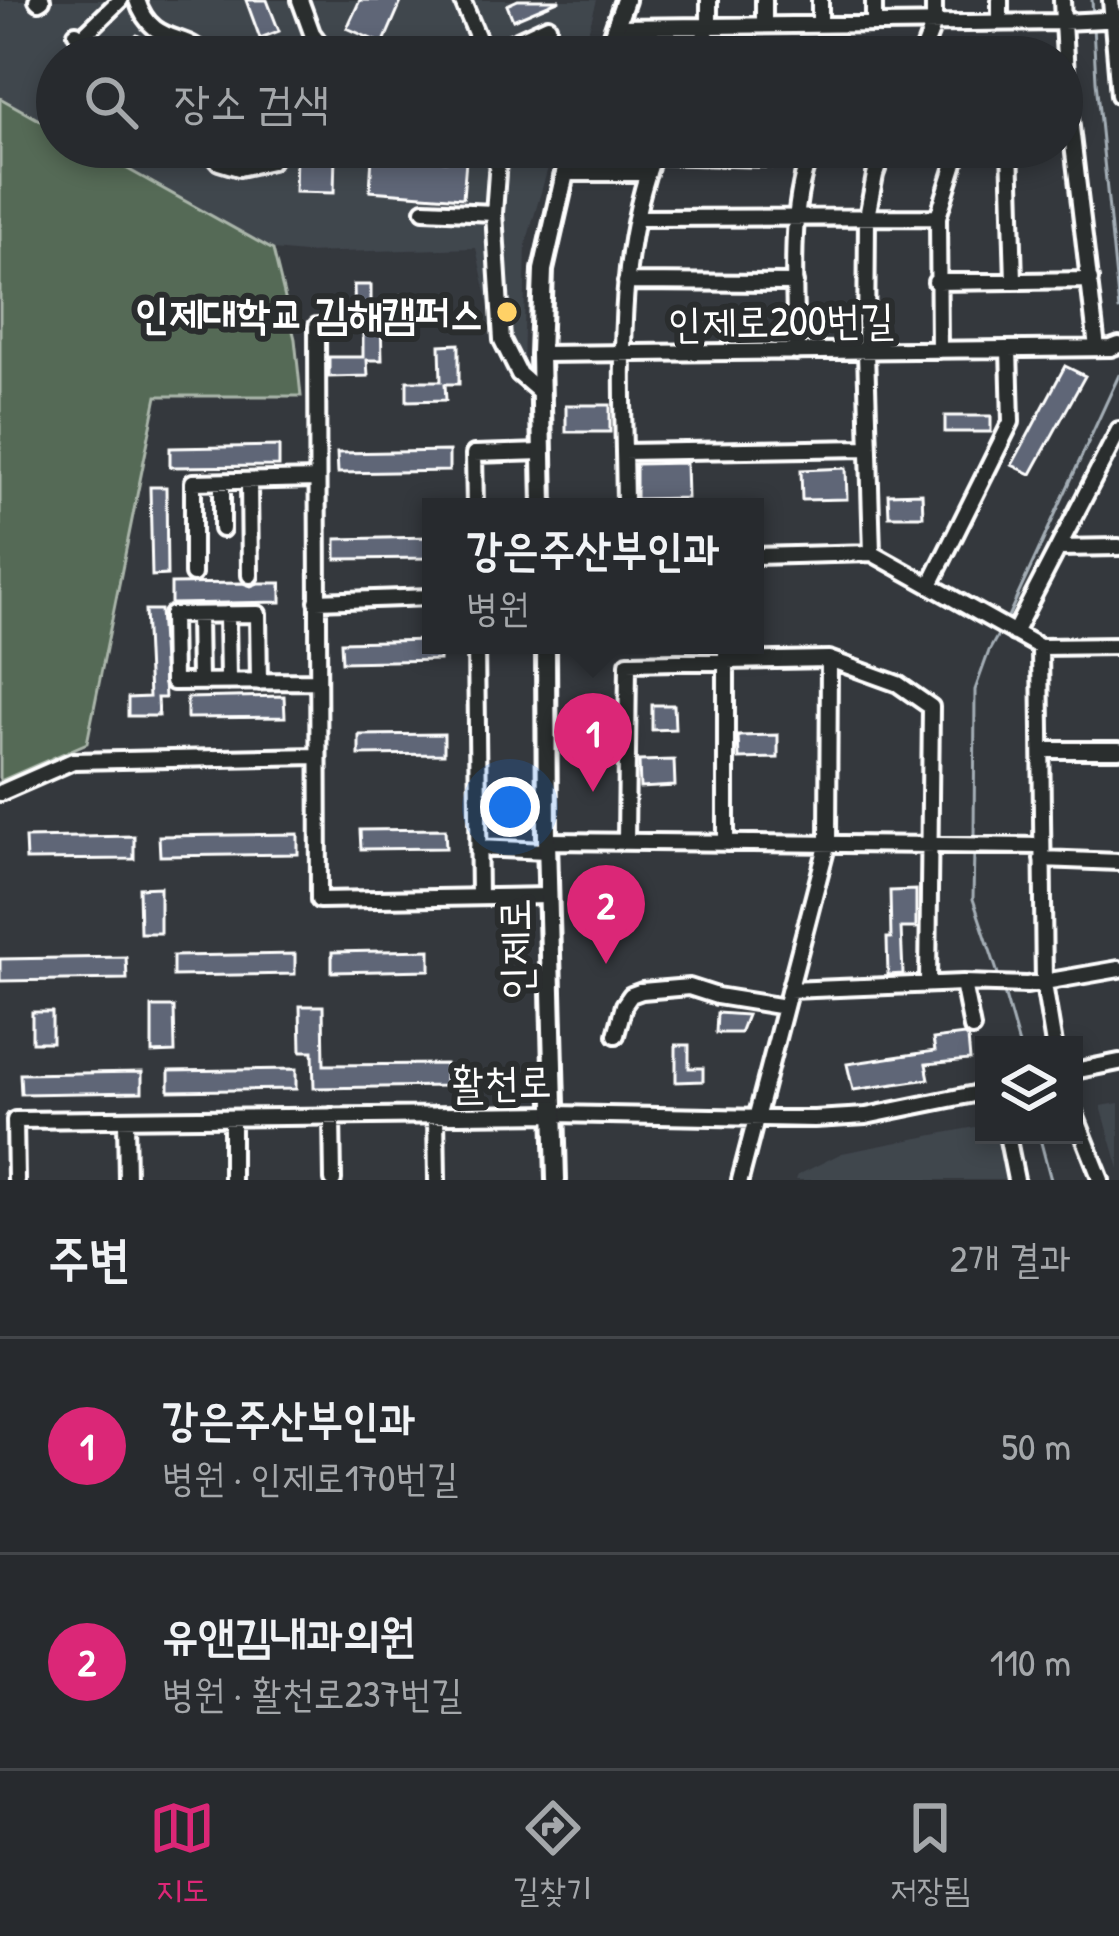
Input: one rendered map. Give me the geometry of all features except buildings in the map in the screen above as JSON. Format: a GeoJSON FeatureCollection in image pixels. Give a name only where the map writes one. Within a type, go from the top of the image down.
{"type":"FeatureCollection","features":[{"type":"Feature","properties":{"kind":"main road"},"geometry":{"type":"LineString","coordinates":[[613,36],[625,0]]}},
{"type":"Feature","properties":{"kind":"main road"},"geometry":{"type":"LineString","coordinates":[[543,498],[543,270],[566,168]]}},
{"type":"Feature","properties":{"kind":"main road","name":"인제로"},"geometry":{"type":"LineString","coordinates":[[545,654],[556,1180]]}},
{"type":"Feature","properties":{"kind":"street"},"geometry":{"type":"LineString","coordinates":[[79,36],[76,33],[110,0]]}},
{"type":"Feature","properties":{"kind":"street"},"geometry":{"type":"LineString","coordinates":[[83,36],[120,0]]}},
{"type":"Feature","properties":{"kind":"street"},"geometry":{"type":"LineString","coordinates":[[137,0],[142,17],[168,36]]}},
{"type":"Feature","properties":{"kind":"street"},"geometry":{"type":"LineString","coordinates":[[299,0],[314,36]]}},
{"type":"Feature","properties":{"kind":"street"},"geometry":{"type":"LineString","coordinates":[[462,0],[477,36]]}},
{"type":"Feature","properties":{"kind":"street"},"geometry":{"type":"LineString","coordinates":[[704,36],[709,0]]}},
{"type":"Feature","properties":{"kind":"street"},"geometry":{"type":"LineString","coordinates":[[764,0],[764,25]]}},
{"type":"Feature","properties":{"kind":"street"},"geometry":{"type":"LineString","coordinates":[[820,0],[820,25]]}},
{"type":"Feature","properties":{"kind":"street"},"geometry":{"type":"LineString","coordinates":[[874,0],[874,24]]}},
{"type":"Feature","properties":{"kind":"street"},"geometry":{"type":"LineString","coordinates":[[929,36],[934,0]]}},
{"type":"Feature","properties":{"kind":"street"},"geometry":{"type":"LineString","coordinates":[[1000,0],[1000,22]]}},
{"type":"Feature","properties":{"kind":"street"},"geometry":{"type":"LineString","coordinates":[[1062,0],[1066,36]]}},
{"type":"Feature","properties":{"kind":"street"},"geometry":{"type":"LineString","coordinates":[[1111,0],[1119,95]]}},
{"type":"Feature","properties":{"kind":"street"},"geometry":{"type":"LineString","coordinates":[[617,27],[1111,19]]}},
{"type":"Feature","properties":{"kind":"street"},"geometry":{"type":"LineString","coordinates":[[527,36],[548,26]]}},
{"type":"Feature","properties":{"kind":"street"},"geometry":{"type":"LineString","coordinates":[[497,168],[494,213],[502,340],[519,374],[541,393]]}},
{"type":"Feature","properties":{"kind":"street","name":"인제로200번길"},"geometry":{"type":"LineString","coordinates":[[623,355],[629,250],[650,168]]}},
{"type":"Feature","properties":{"kind":"street"},"geometry":{"type":"LineString","coordinates":[[796,352],[797,218],[807,168]]}},
{"type":"Feature","properties":{"kind":"street"},"geometry":{"type":"LineString","coordinates":[[872,553],[867,218],[878,168]]}},
{"type":"Feature","properties":{"kind":"street","name":"인제로200번길"},"geometry":{"type":"LineString","coordinates":[[939,350],[938,217],[953,168]]}},
{"type":"Feature","properties":{"kind":"street"},"geometry":{"type":"LineString","coordinates":[[1011,168],[1014,281]]}},
{"type":"Feature","properties":{"kind":"street"},"geometry":{"type":"LineString","coordinates":[[1074,168],[1090,280],[1109,347]]}},
{"type":"Feature","properties":{"kind":"street"},"geometry":{"type":"LineString","coordinates":[[564,173],[648,173]]}},
{"type":"Feature","properties":{"kind":"street"},"geometry":{"type":"LineString","coordinates":[[424,210],[494,213]]}},
{"type":"Feature","properties":{"kind":"street"},"geometry":{"type":"LineString","coordinates":[[638,218],[938,217]]}},
{"type":"Feature","properties":{"kind":"street"},"geometry":{"type":"LineString","coordinates":[[937,282],[1090,280]]}},
{"type":"Feature","properties":{"kind":"street"},"geometry":{"type":"LineString","coordinates":[[626,282],[795,283]]}},
{"type":"Feature","properties":{"kind":"street"},"geometry":{"type":"LineString","coordinates":[[316,326],[319,900],[549,896]]}},
{"type":"Feature","properties":{"kind":"street","name":"인제로200번길"},"geometry":{"type":"LineString","coordinates":[[540,354],[1109,347]]}},
{"type":"Feature","properties":{"kind":"street"},"geometry":{"type":"LineString","coordinates":[[930,585],[1011,422],[1009,349]]}},
{"type":"Feature","properties":{"kind":"street"},"geometry":{"type":"LineString","coordinates":[[623,355],[625,498]]}},
{"type":"Feature","properties":{"kind":"street"},"geometry":{"type":"LineString","coordinates":[[1011,631],[1119,430]]}},
{"type":"Feature","properties":{"kind":"street"},"geometry":{"type":"LineString","coordinates":[[624,452],[867,448]]}},
{"type":"Feature","properties":{"kind":"street"},"geometry":{"type":"LineString","coordinates":[[475,498],[474,454],[542,452]]}},
{"type":"Feature","properties":{"kind":"street"},"geometry":{"type":"LineString","coordinates":[[193,574],[193,482],[317,479]]}},
{"type":"Feature","properties":{"kind":"street"},"geometry":{"type":"LineString","coordinates":[[249,481],[250,574]]}},
{"type":"Feature","properties":{"kind":"street"},"geometry":{"type":"LineString","coordinates":[[222,482],[222,529]]}},
{"type":"Feature","properties":{"kind":"street"},"geometry":{"type":"LineString","coordinates":[[1058,548],[1117,543]]}},
{"type":"Feature","properties":{"kind":"street"},"geometry":{"type":"LineString","coordinates":[[764,556],[872,553],[1040,647],[1119,646]]}},
{"type":"Feature","properties":{"kind":"street"},"geometry":{"type":"LineString","coordinates":[[317,601],[422,597]]}},
{"type":"Feature","properties":{"kind":"street"},"geometry":{"type":"LineString","coordinates":[[227,614],[228,682]]}},
{"type":"Feature","properties":{"kind":"street"},"geometry":{"type":"LineString","coordinates":[[260,682],[258,614],[172,615],[173,682],[260,682],[318,681]]}},
{"type":"Feature","properties":{"kind":"street"},"geometry":{"type":"LineString","coordinates":[[198,615],[199,682]]}},
{"type":"Feature","properties":{"kind":"street"},"geometry":{"type":"LineString","coordinates":[[1040,647],[1035,984],[1051,1036]]}},
{"type":"Feature","properties":{"kind":"street"},"geometry":{"type":"LineString","coordinates":[[476,654],[478,897]]}},
{"type":"Feature","properties":{"kind":"street"},"geometry":{"type":"LineString","coordinates":[[726,654],[726,842]]}},
{"type":"Feature","properties":{"kind":"street"},"geometry":{"type":"LineString","coordinates":[[626,842],[628,663],[829,659],[898,683],[931,707],[928,983]]}},
{"type":"Feature","properties":{"kind":"street"},"geometry":{"type":"LineString","coordinates":[[740,1180],[828,842],[829,659]]}},
{"type":"Feature","properties":{"kind":"street"},"geometry":{"type":"LineString","coordinates":[[1042,750],[1119,750]]}},
{"type":"Feature","properties":{"kind":"street"},"geometry":{"type":"LineString","coordinates":[[0,793],[73,761],[318,756]]}},
{"type":"Feature","properties":{"kind":"street"},"geometry":{"type":"LineString","coordinates":[[478,848],[626,842],[963,844],[1119,862]]}},
{"type":"Feature","properties":{"kind":"street"},"geometry":{"type":"LineString","coordinates":[[789,990],[928,983],[1035,984],[1119,969]]}},
{"type":"Feature","properties":{"kind":"street"},"geometry":{"type":"LineString","coordinates":[[972,983],[972,1028]]}},
{"type":"Feature","properties":{"kind":"street"},"geometry":{"type":"LineString","coordinates":[[616,1034],[624,1006],[631,995],[642,991],[688,987],[784,1007]]}},
{"type":"Feature","properties":{"kind":"street"},"geometry":{"type":"LineString","coordinates":[[1083,1069],[1119,1062]]}},
{"type":"Feature","properties":{"kind":"street","name":"활천로"},"geometry":{"type":"LineString","coordinates":[[16,1180],[8,1120],[866,1116],[975,1094]]}},
{"type":"Feature","properties":{"kind":"street"},"geometry":{"type":"LineString","coordinates":[[436,1115],[437,1180]]}},
{"type":"Feature","properties":{"kind":"street"},"geometry":{"type":"LineString","coordinates":[[332,1116],[333,1180]]}},
{"type":"Feature","properties":{"kind":"street"},"geometry":{"type":"LineString","coordinates":[[232,1118],[232,1180]]}},
{"type":"Feature","properties":{"kind":"street"},"geometry":{"type":"LineString","coordinates":[[126,1119],[127,1180]]}},
{"type":"Feature","properties":{"kind":"street"},"geometry":{"type":"LineString","coordinates":[[1083,1135],[1101,1180]]}},
{"type":"Feature","properties":{"kind":"street"},"geometry":{"type":"LineString","coordinates":[[1009,1144],[1016,1180]]}},
{"type":"Feature","properties":{"kind":"shaded area"},"geometry":{"type":"Polygon","coordinates":[[[0,0],[597,0],[587,36],[36,36],[36,118],[0,98],[0,0]]]}},
{"type":"Feature","properties":{"kind":"shaded area","name":"인제대학교 김해캠퍼스"},"geometry":{"type":"Polygon","coordinates":[[[126,168],[548,168],[526,244],[523,372],[504,373],[476,248],[273,250],[126,168]]]}},
{"type":"Feature","properties":{"kind":"shaded area"},"geometry":{"type":"Polygon","coordinates":[[[1119,1103],[1119,1169],[1101,1106],[1119,1103]]]}},
{"type":"Feature","properties":{"kind":"shaded area"},"geometry":{"type":"Polygon","coordinates":[[[975,1127],[975,1144],[1006,1144],[1013,1180],[796,1180],[842,1153],[975,1127]]]}},
{"type":"Feature","properties":{"kind":"green space"},"geometry":{"type":"Polygon","coordinates":[[[0,98],[36,118],[36,168],[126,168],[273,250],[295,339],[301,396],[157,396],[87,743],[0,781],[0,98]]]}},
{"type":"Feature","properties":{"kind":"waterway"},"geometry":{"type":"LineString","coordinates":[[1092,0],[1093,16]]}},
{"type":"Feature","properties":{"kind":"waterway"},"geometry":{"type":"LineString","coordinates":[[1093,26],[1119,310]]}},
{"type":"Feature","properties":{"kind":"waterway"},"geometry":{"type":"LineString","coordinates":[[1007,619],[1119,375]]}},
{"type":"Feature","properties":{"kind":"waterway"},"geometry":{"type":"LineString","coordinates":[[974,840],[975,690],[999,633]]}},
{"type":"Feature","properties":{"kind":"waterway"},"geometry":{"type":"LineString","coordinates":[[974,850],[973,899],[1000,980]]}},
{"type":"Feature","properties":{"kind":"waterway"},"geometry":{"type":"LineString","coordinates":[[1003,989],[1016,1036]]}},
{"type":"Feature","properties":{"kind":"waterway"},"geometry":{"type":"LineString","coordinates":[[1041,1144],[1051,1180]]}},
{"type":"Feature","properties":{"kind":"place","name":"인제대학교 김해캠퍼스"},"geometry":{"type":"Point","coordinates":[507,312]}},
{"type":"Feature","properties":{"kind":"place","name":"강은주산부인과"},"geometry":{"type":"Point","coordinates":[593,792]}},
{"type":"Feature","properties":{"kind":"place","name":"유앤김내과의원"},"geometry":{"type":"Point","coordinates":[606,964]}}]}
